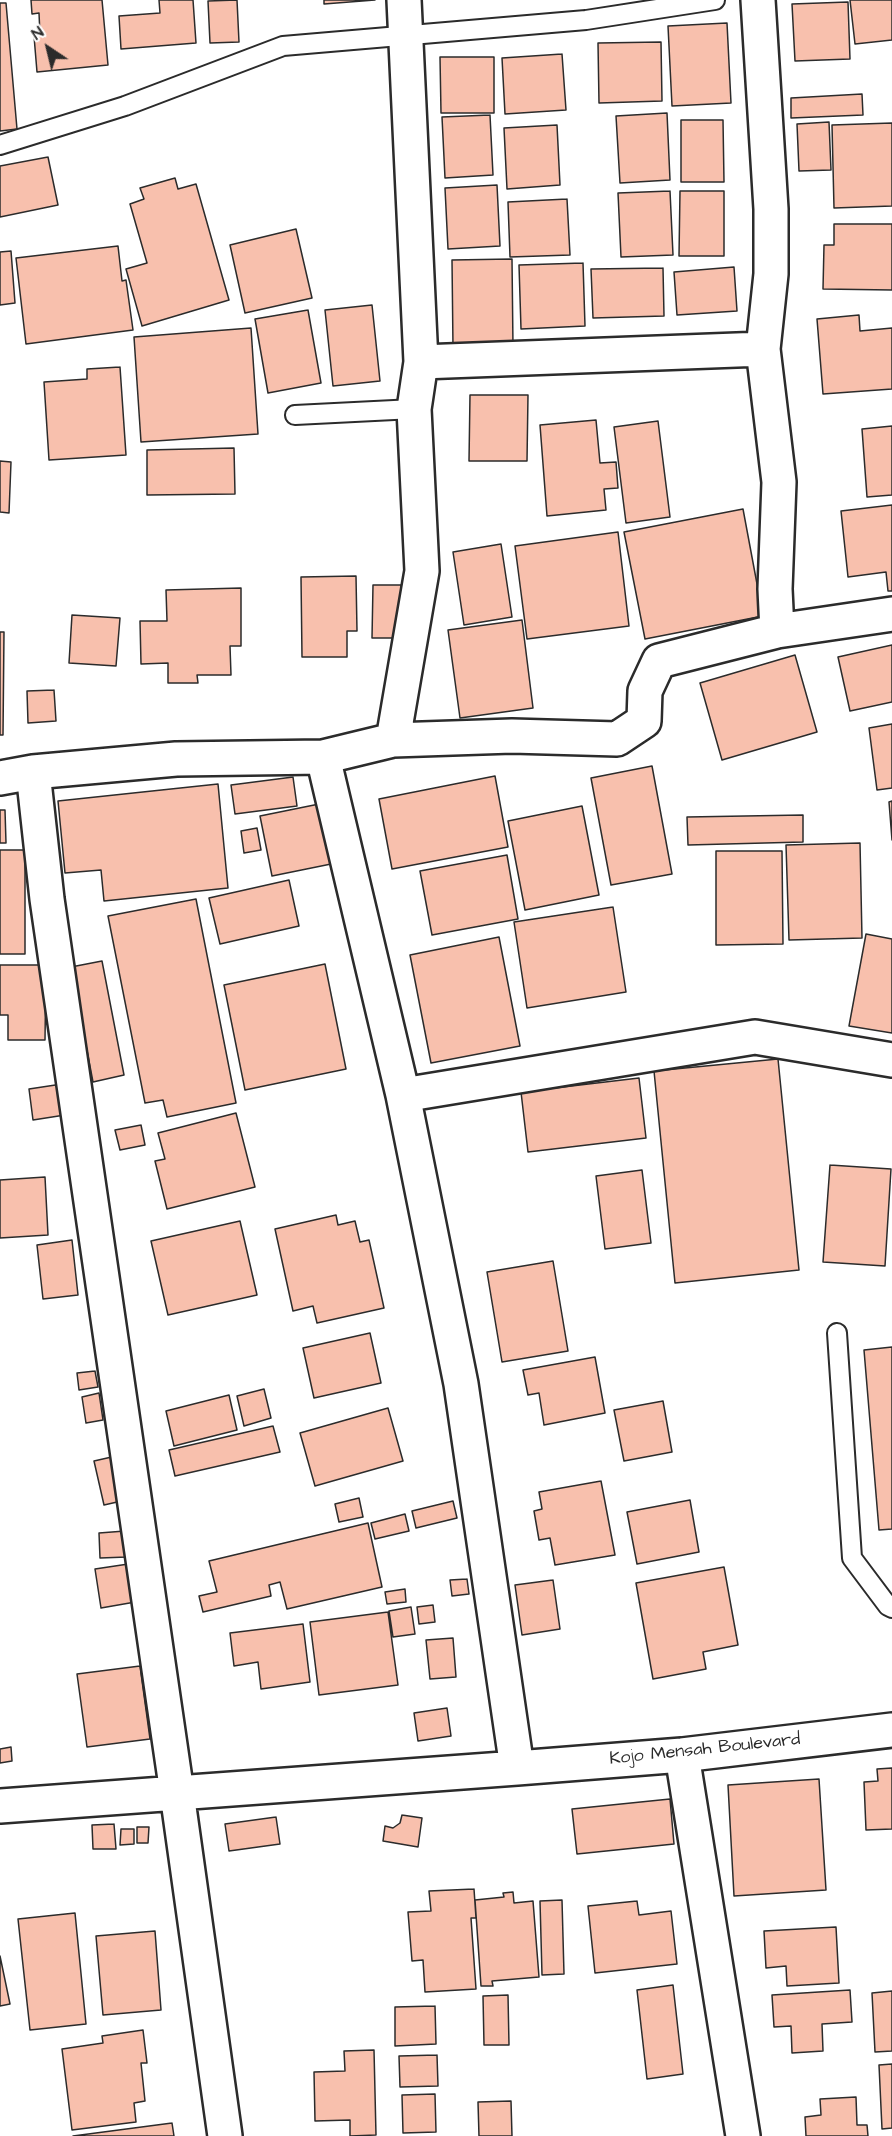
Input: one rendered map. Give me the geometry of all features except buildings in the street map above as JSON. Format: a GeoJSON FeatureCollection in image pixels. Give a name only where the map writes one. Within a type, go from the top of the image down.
{"type":"FeatureCollection","features":[{"type":"Feature","properties":{"kind":"street"},"geometry":{"type":"LineString","coordinates":[[393,740],[422,571],[414,409],[421,362],[404,0]]}},
{"type":"Feature","properties":{"kind":"street"},"geometry":{"type":"LineString","coordinates":[[758,0],[771,209],[771,274],[763,349],[779,482],[775,589],[777,631]]}},
{"type":"Feature","properties":{"kind":"street"},"geometry":{"type":"LineString","coordinates":[[421,362],[763,349]]}},
{"type":"Feature","properties":{"kind":"street"},"geometry":{"type":"LineString","coordinates":[[0,778],[33,772],[176,759],[323,757],[393,740],[512,736],[617,739],[644,721],[645,691],[659,661],[777,631],[892,614]]}},
{"type":"Feature","properties":{"kind":"street"},"geometry":{"type":"LineString","coordinates":[[323,757],[403,1095],[461,1384],[518,1768]]}},
{"type":"Feature","properties":{"kind":"street"},"geometry":{"type":"LineString","coordinates":[[33,772],[49,911],[225,2136]]}},
{"type":"Feature","properties":{"kind":"street"},"geometry":{"type":"LineString","coordinates":[[403,1095],[755,1037],[892,1060]]}},
{"type":"Feature","properties":{"kind":"street","name":"Kojo Mensah Boulevard"},"geometry":{"type":"LineString","coordinates":[[177,1793],[682,1755],[892,1730]]}},
{"type":"Feature","properties":{"kind":"street"},"geometry":{"type":"LineString","coordinates":[[682,1755],[743,2136]]}},
{"type":"Feature","properties":{"kind":"street"},"geometry":{"type":"LineString","coordinates":[[0,1806],[177,1793]]}},
{"type":"Feature","properties":{"kind":"lane"},"geometry":{"type":"LineString","coordinates":[[0,145],[125,106],[283,46],[586,20],[715,0]]}},
{"type":"Feature","properties":{"kind":"lane"},"geometry":{"type":"LineString","coordinates":[[295,415],[414,409]]}},
{"type":"Feature","properties":{"kind":"lane"},"geometry":{"type":"LineString","coordinates":[[837,1333],[852,1558],[888,1606],[892,1608]]}}]}
